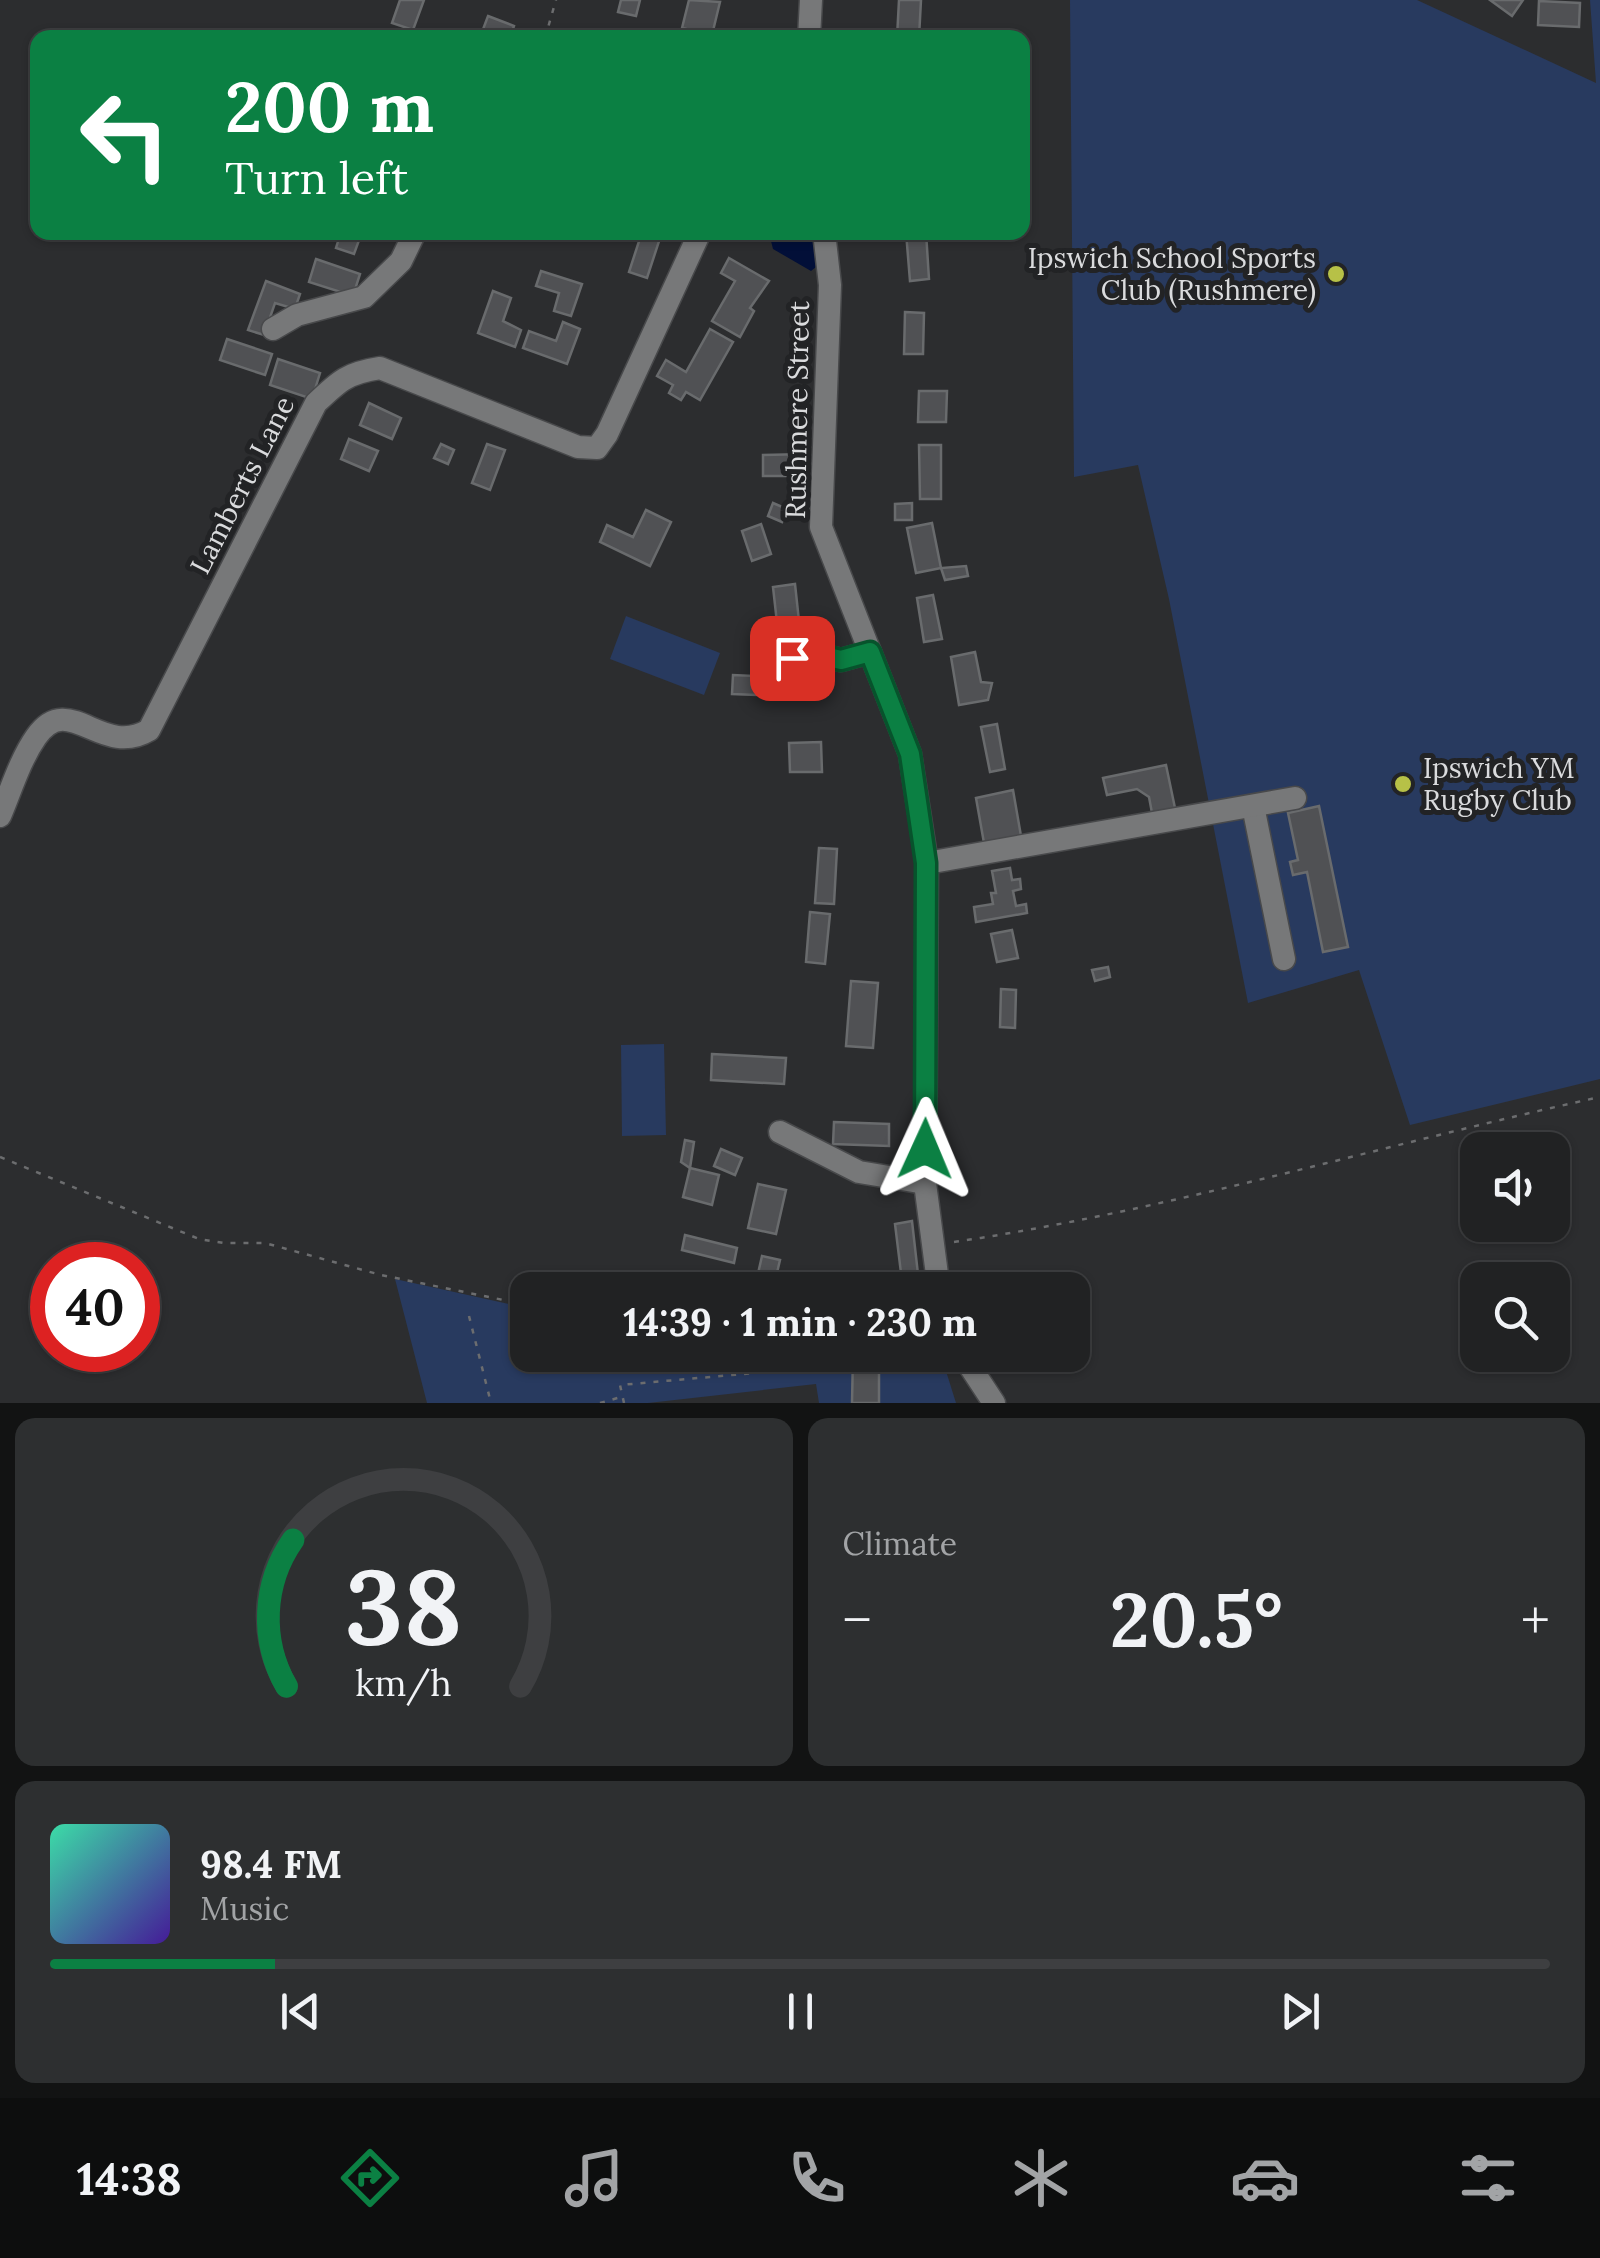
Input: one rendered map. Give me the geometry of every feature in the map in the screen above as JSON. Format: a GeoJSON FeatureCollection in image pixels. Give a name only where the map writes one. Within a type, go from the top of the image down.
{"type":"FeatureCollection","features":[{"type":"Feature","properties":{"kind":"street"},"geometry":{"type":"LineString","coordinates":[[810,30],[811,0]]}},
{"type":"Feature","properties":{"kind":"street"},"geometry":{"type":"LineString","coordinates":[[274,329],[297,315],[364,297],[401,261],[412,240]]}},
{"type":"Feature","properties":{"kind":"street","name":"Lamberts Lane"},"geometry":{"type":"LineString","coordinates":[[0,816],[28,750],[48,722],[72,720],[123,739],[149,730],[316,403],[336,384],[356,372],[380,368],[578,447],[597,448],[696,240]]}},
{"type":"Feature","properties":{"kind":"street","name":"Rushmere Street"},"geometry":{"type":"LineString","coordinates":[[825,240],[830,285],[822,527],[910,754],[926,863],[925,1182],[937,1272]]}},
{"type":"Feature","properties":{"kind":"street"},"geometry":{"type":"LineString","coordinates":[[792,658],[824,656],[841,660],[870,652]]}},
{"type":"Feature","properties":{"kind":"street"},"geometry":{"type":"LineString","coordinates":[[926,863],[1295,798]]}},
{"type":"Feature","properties":{"kind":"street"},"geometry":{"type":"LineString","coordinates":[[1254,806],[1284,960]]}},
{"type":"Feature","properties":{"kind":"street"},"geometry":{"type":"LineString","coordinates":[[780,1132],[859,1172],[925,1182]]}},
{"type":"Feature","properties":{"kind":"street"},"geometry":{"type":"LineString","coordinates":[[974,1372],[994,1403]]}},
{"type":"Feature","properties":{"kind":"path"},"geometry":{"type":"LineString","coordinates":[[548,30],[556,0]]}},
{"type":"Feature","properties":{"kind":"path"},"geometry":{"type":"LineString","coordinates":[[933,1246],[1010,1234],[1251,1182],[1600,1097]]}},
{"type":"Feature","properties":{"kind":"path"},"geometry":{"type":"LineString","coordinates":[[0,1156],[199,1239],[224,1244],[265,1243],[381,1276],[510,1301]]}},
{"type":"Feature","properties":{"kind":"path"},"geometry":{"type":"LineString","coordinates":[[470,1316],[491,1403]]}},
{"type":"Feature","properties":{"kind":"path"},"geometry":{"type":"LineString","coordinates":[[624,1403],[620,1385],[766,1372]]}},
{"type":"Feature","properties":{"kind":"path"},"geometry":{"type":"LineString","coordinates":[[600,1403],[623,1397]]}},
{"type":"Feature","properties":{"kind":"shaded area"},"geometry":{"type":"Polygon","coordinates":[[[1070,0],[1417,0],[1596,83],[1590,0],[1600,0],[1600,1079],[1410,1125],[1359,970],[1248,1003],[1169,599],[1138,465],[1074,477],[1070,0]]]}},
{"type":"Feature","properties":{"kind":"shaded area"},"geometry":{"type":"Polygon","coordinates":[[[771,240],[814,240],[816,267],[811,271],[773,249],[771,240]]]}},
{"type":"Feature","properties":{"kind":"shaded area"},"geometry":{"type":"Polygon","coordinates":[[[626,616],[720,653],[704,695],[610,659],[626,616]]]}},
{"type":"Feature","properties":{"kind":"shaded area"},"geometry":{"type":"Polygon","coordinates":[[[664,1044],[666,1135],[622,1136],[621,1045],[664,1044]]]}},
{"type":"Feature","properties":{"kind":"shaded area"},"geometry":{"type":"Polygon","coordinates":[[[395,1279],[510,1304],[510,1372],[946,1372],[956,1403],[819,1403],[816,1384],[648,1403],[427,1403],[395,1279]]]}},
{"type":"Feature","properties":{"kind":"building"},"geometry":{"type":"Polygon","coordinates":[[[400,0],[424,0],[413,30],[392,23],[400,0]]]}},
{"type":"Feature","properties":{"kind":"building"},"geometry":{"type":"Polygon","coordinates":[[[621,0],[640,0],[636,16],[618,12],[621,0]]]}},
{"type":"Feature","properties":{"kind":"building"},"geometry":{"type":"Polygon","coordinates":[[[689,0],[720,2],[713,30],[682,28],[689,0]]]}},
{"type":"Feature","properties":{"kind":"building"},"geometry":{"type":"Polygon","coordinates":[[[899,0],[921,0],[919,30],[897,30],[899,0]]]}},
{"type":"Feature","properties":{"kind":"building"},"geometry":{"type":"Polygon","coordinates":[[[1490,0],[1523,0],[1512,16],[1490,0]]]}},
{"type":"Feature","properties":{"kind":"building"},"geometry":{"type":"Polygon","coordinates":[[[1539,1],[1580,3],[1579,27],[1538,25],[1539,1]]]}},
{"type":"Feature","properties":{"kind":"building"},"geometry":{"type":"Polygon","coordinates":[[[488,16],[514,26],[513,30],[483,30],[488,16]]]}},
{"type":"Feature","properties":{"kind":"building"},"geometry":{"type":"Polygon","coordinates":[[[338,240],[359,240],[354,254],[336,248],[338,240]]]}},
{"type":"Feature","properties":{"kind":"building"},"geometry":{"type":"Polygon","coordinates":[[[639,240],[659,240],[647,278],[629,272],[639,240]]]}},
{"type":"Feature","properties":{"kind":"building"},"geometry":{"type":"Polygon","coordinates":[[[907,240],[927,240],[929,279],[910,281],[907,240]]]}},
{"type":"Feature","properties":{"kind":"building"},"geometry":{"type":"Polygon","coordinates":[[[729,258],[769,281],[750,308],[754,311],[740,337],[712,321],[735,281],[721,273],[729,258]]]}},
{"type":"Feature","properties":{"kind":"building"},"geometry":{"type":"Polygon","coordinates":[[[316,259],[360,274],[353,296],[309,282],[316,259]]]}},
{"type":"Feature","properties":{"kind":"building"},"geometry":{"type":"Polygon","coordinates":[[[541,271],[582,284],[571,316],[554,311],[559,293],[536,286],[541,271]]]}},
{"type":"Feature","properties":{"kind":"building"},"geometry":{"type":"Polygon","coordinates":[[[266,281],[300,294],[295,309],[275,303],[264,335],[248,330],[266,281]]]}},
{"type":"Feature","properties":{"kind":"building"},"geometry":{"type":"Polygon","coordinates":[[[493,291],[511,298],[503,321],[521,330],[515,347],[478,333],[493,291]]]}},
{"type":"Feature","properties":{"kind":"building"},"geometry":{"type":"Polygon","coordinates":[[[905,312],[924,313],[923,354],[904,354],[905,312]]]}},
{"type":"Feature","properties":{"kind":"building"},"geometry":{"type":"Polygon","coordinates":[[[563,322],[580,329],[567,364],[523,348],[529,331],[556,341],[563,322]]]}},
{"type":"Feature","properties":{"kind":"building"},"geometry":{"type":"Polygon","coordinates":[[[710,329],[733,342],[700,400],[686,392],[681,400],[669,393],[673,385],[657,376],[666,360],[686,372],[710,329]]]}},
{"type":"Feature","properties":{"kind":"building"},"geometry":{"type":"Polygon","coordinates":[[[227,339],[272,354],[265,375],[220,360],[227,339]]]}},
{"type":"Feature","properties":{"kind":"building"},"geometry":{"type":"Polygon","coordinates":[[[278,359],[320,373],[312,399],[270,385],[278,359]]]}},
{"type":"Feature","properties":{"kind":"building"},"geometry":{"type":"Polygon","coordinates":[[[919,391],[947,391],[946,422],[918,422],[919,391]]]}},
{"type":"Feature","properties":{"kind":"building"},"geometry":{"type":"Polygon","coordinates":[[[369,403],[401,418],[392,439],[360,425],[369,403]]]}},
{"type":"Feature","properties":{"kind":"building"},"geometry":{"type":"Polygon","coordinates":[[[349,439],[378,451],[369,471],[341,459],[349,439]]]}},
{"type":"Feature","properties":{"kind":"building"},"geometry":{"type":"Polygon","coordinates":[[[441,444],[454,450],[448,464],[434,458],[441,444]]]}},
{"type":"Feature","properties":{"kind":"building"},"geometry":{"type":"Polygon","coordinates":[[[487,444],[505,450],[490,490],[472,483],[487,444]]]}},
{"type":"Feature","properties":{"kind":"building"},"geometry":{"type":"Polygon","coordinates":[[[919,445],[941,445],[941,499],[920,499],[919,445]]]}},
{"type":"Feature","properties":{"kind":"building"},"geometry":{"type":"Polygon","coordinates":[[[807,454],[807,476],[763,476],[763,455],[807,454]]]}},
{"type":"Feature","properties":{"kind":"building"},"geometry":{"type":"Polygon","coordinates":[[[773,503],[787,509],[782,522],[768,516],[773,503]]]}},
{"type":"Feature","properties":{"kind":"building"},"geometry":{"type":"Polygon","coordinates":[[[912,503],[912,520],[895,520],[895,504],[912,503]]]}},
{"type":"Feature","properties":{"kind":"building"},"geometry":{"type":"Polygon","coordinates":[[[646,510],[671,522],[650,566],[600,542],[607,525],[633,537],[646,510]]]}},
{"type":"Feature","properties":{"kind":"building"},"geometry":{"type":"Polygon","coordinates":[[[932,523],[941,568],[916,573],[907,528],[932,523]]]}},
{"type":"Feature","properties":{"kind":"building"},"geometry":{"type":"Polygon","coordinates":[[[761,524],[771,554],[752,561],[742,531],[761,524]]]}},
{"type":"Feature","properties":{"kind":"building"},"geometry":{"type":"Polygon","coordinates":[[[966,566],[968,576],[945,580],[941,568],[966,566]]]}},
{"type":"Feature","properties":{"kind":"building"},"geometry":{"type":"Polygon","coordinates":[[[795,584],[800,630],[778,632],[773,587],[795,584]]]}},
{"type":"Feature","properties":{"kind":"building"},"geometry":{"type":"Polygon","coordinates":[[[933,595],[942,639],[924,642],[917,598],[933,595]]]}},
{"type":"Feature","properties":{"kind":"building"},"geometry":{"type":"Polygon","coordinates":[[[975,652],[981,682],[992,683],[988,700],[959,705],[951,657],[975,652]]]}},
{"type":"Feature","properties":{"kind":"building"},"geometry":{"type":"Polygon","coordinates":[[[755,662],[792,664],[792,677],[785,677],[784,696],[732,694],[733,675],[754,676],[755,662]]]}},
{"type":"Feature","properties":{"kind":"building"},"geometry":{"type":"Polygon","coordinates":[[[997,724],[1005,769],[990,772],[981,727],[997,724]]]}},
{"type":"Feature","properties":{"kind":"building"},"geometry":{"type":"Polygon","coordinates":[[[821,742],[822,772],[790,772],[789,743],[821,742]]]}},
{"type":"Feature","properties":{"kind":"building"},"geometry":{"type":"Polygon","coordinates":[[[1166,765],[1175,808],[1152,813],[1149,797],[1137,789],[1107,795],[1103,778],[1166,765]]]}},
{"type":"Feature","properties":{"kind":"building"},"geometry":{"type":"Polygon","coordinates":[[[1013,790],[1021,836],[984,843],[976,798],[1013,790]]]}},
{"type":"Feature","properties":{"kind":"building"},"geometry":{"type":"Polygon","coordinates":[[[1319,806],[1348,947],[1323,952],[1307,872],[1293,875],[1290,862],[1298,860],[1288,813],[1319,806]]]}},
{"type":"Feature","properties":{"kind":"building"},"geometry":{"type":"Polygon","coordinates":[[[819,848],[837,849],[834,904],[815,903],[819,848]]]}},
{"type":"Feature","properties":{"kind":"building"},"geometry":{"type":"Polygon","coordinates":[[[1010,868],[1012,880],[1020,879],[1021,889],[1013,891],[1016,906],[1026,904],[1027,913],[976,922],[974,907],[993,904],[991,893],[996,893],[992,871],[1010,868]]]}},
{"type":"Feature","properties":{"kind":"building"},"geometry":{"type":"Polygon","coordinates":[[[810,912],[830,914],[825,964],[806,962],[810,912]]]}},
{"type":"Feature","properties":{"kind":"building"},"geometry":{"type":"Polygon","coordinates":[[[1012,930],[1018,958],[997,962],[991,934],[1012,930]]]}},
{"type":"Feature","properties":{"kind":"building"},"geometry":{"type":"Polygon","coordinates":[[[1108,967],[1110,977],[1095,981],[1092,970],[1108,967]]]}},
{"type":"Feature","properties":{"kind":"building"},"geometry":{"type":"Polygon","coordinates":[[[851,981],[878,983],[873,1048],[846,1046],[851,981]]]}},
{"type":"Feature","properties":{"kind":"building"},"geometry":{"type":"Polygon","coordinates":[[[1001,989],[1016,990],[1015,1028],[1000,1027],[1001,989]]]}},
{"type":"Feature","properties":{"kind":"building"},"geometry":{"type":"Polygon","coordinates":[[[712,1054],[786,1058],[784,1084],[711,1080],[712,1054]]]}},
{"type":"Feature","properties":{"kind":"building"},"geometry":{"type":"Polygon","coordinates":[[[834,1122],[889,1124],[889,1146],[833,1144],[834,1122]]]}},
{"type":"Feature","properties":{"kind":"building"},"geometry":{"type":"Polygon","coordinates":[[[685,1140],[694,1142],[690,1168],[681,1162],[685,1140]]]}},
{"type":"Feature","properties":{"kind":"building"},"geometry":{"type":"Polygon","coordinates":[[[721,1149],[742,1158],[735,1175],[714,1166],[721,1149]]]}},
{"type":"Feature","properties":{"kind":"building"},"geometry":{"type":"Polygon","coordinates":[[[690,1168],[719,1175],[712,1205],[683,1197],[690,1168]]]}},
{"type":"Feature","properties":{"kind":"building"},"geometry":{"type":"Polygon","coordinates":[[[758,1184],[786,1190],[776,1234],[748,1228],[758,1184]]]}},
{"type":"Feature","properties":{"kind":"building"},"geometry":{"type":"Polygon","coordinates":[[[912,1221],[918,1272],[901,1272],[895,1224],[912,1221]]]}},
{"type":"Feature","properties":{"kind":"building"},"geometry":{"type":"Polygon","coordinates":[[[685,1235],[737,1248],[734,1263],[682,1250],[685,1235]]]}},
{"type":"Feature","properties":{"kind":"building"},"geometry":{"type":"Polygon","coordinates":[[[762,1256],[780,1260],[777,1272],[758,1272],[762,1256]]]}},
{"type":"Feature","properties":{"kind":"building"},"geometry":{"type":"Polygon","coordinates":[[[853,1372],[879,1372],[879,1403],[852,1403],[853,1372]]]}},
{"type":"Feature","properties":{"kind":"place","name":"Ipswich School Sports Club (Rushmere)"},"geometry":{"type":"Point","coordinates":[1336,274]}},
{"type":"Feature","properties":{"kind":"place","name":"Ipswich YM Rugby Club"},"geometry":{"type":"Point","coordinates":[1403,784]}},
{"type":"Feature","properties":{"kind":"route"},"geometry":{"type":"LineString","coordinates":[[792,658],[824,656],[841,660],[870,652],[910,754],[926,863],[925,1149]]}}]}
